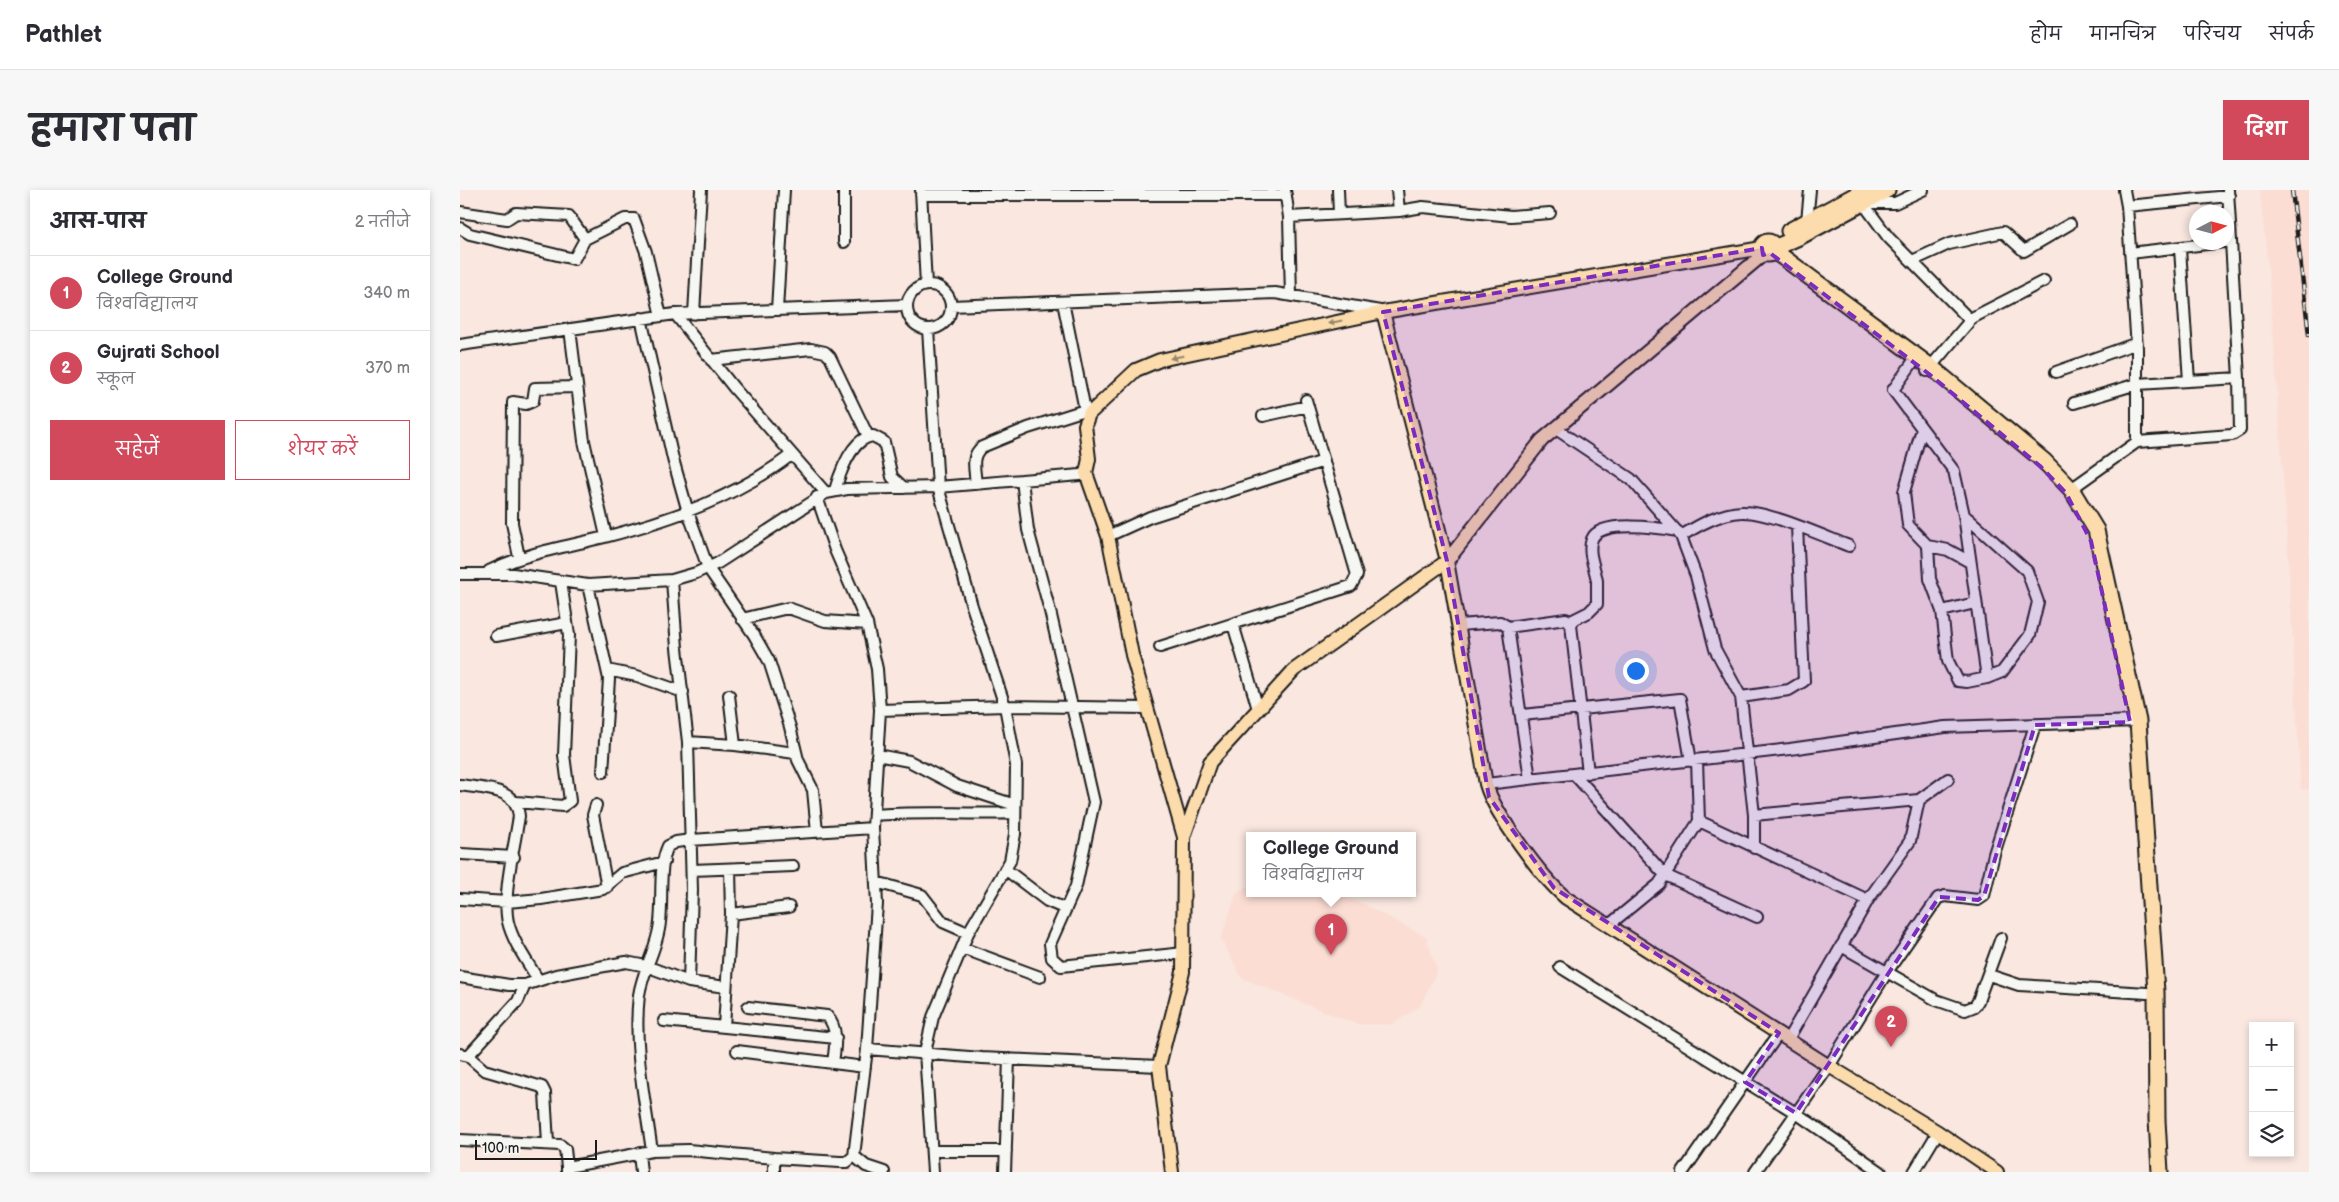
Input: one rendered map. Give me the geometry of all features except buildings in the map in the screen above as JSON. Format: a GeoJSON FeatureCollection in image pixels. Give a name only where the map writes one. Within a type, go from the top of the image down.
{"type":"FeatureCollection","features":[{"type":"Feature","properties":{"kind":"highway"},"geometry":{"type":"LineString","coordinates":[[1769,249],[1807,221],[1863,194],[1888,190]]}},
{"type":"Feature","properties":{"kind":"highway"},"geometry":{"type":"LineString","coordinates":[[1769,249],[1799,237],[1863,194]]}},
{"type":"Feature","properties":{"kind":"highway"},"geometry":{"type":"LineString","coordinates":[[1769,249],[1913,362],[1929,369],[2040,466],[2066,493],[2091,541],[2134,721],[2148,993],[2151,1172]]}},
{"type":"Feature","properties":{"kind":"highway"},"geometry":{"type":"LineString","coordinates":[[1769,249],[1929,369],[2044,462],[2070,489],[2096,530],[2134,721],[2156,992],[2157,1120],[2160,1172]]}},
{"type":"Feature","properties":{"kind":"main road"},"geometry":{"type":"LineString","coordinates":[[1172,1172],[1159,1066],[1183,972],[1184,837],[1132,655],[1108,536],[1086,473],[1090,459],[1085,425],[1087,412],[1136,370],[1160,360],[1383,312],[1769,249]]}},
{"type":"Feature","properties":{"kind":"main road"},"geometry":{"type":"LineString","coordinates":[[1184,837],[1210,762],[1294,670],[1447,561],[1542,440],[1769,249]]}},
{"type":"Feature","properties":{"kind":"main road"},"geometry":{"type":"LineString","coordinates":[[1383,312],[1447,561],[1489,797],[1554,888],[1829,1066],[1938,1132],[1997,1172]]}},
{"type":"Feature","properties":{"kind":"street"},"geometry":{"type":"LineString","coordinates":[[694,314],[701,190]]}},
{"type":"Feature","properties":{"kind":"street"},"geometry":{"type":"LineString","coordinates":[[777,310],[784,190]]}},
{"type":"Feature","properties":{"kind":"street"},"geometry":{"type":"LineString","coordinates":[[844,190],[844,242]]}},
{"type":"Feature","properties":{"kind":"street"},"geometry":{"type":"LineString","coordinates":[[1338,190],[1339,214]]}},
{"type":"Feature","properties":{"kind":"street"},"geometry":{"type":"LineString","coordinates":[[1397,190],[1398,211]]}},
{"type":"Feature","properties":{"kind":"street"},"geometry":{"type":"LineString","coordinates":[[1807,221],[1810,190]]}},
{"type":"Feature","properties":{"kind":"street"},"geometry":{"type":"LineString","coordinates":[[1863,194],[1895,203],[1923,190]]}},
{"type":"Feature","properties":{"kind":"street"},"geometry":{"type":"LineString","coordinates":[[2124,190],[2127,206],[2136,343],[2137,442]]}},
{"type":"Feature","properties":{"kind":"street"},"geometry":{"type":"LineString","coordinates":[[2178,190],[2179,202]]}},
{"type":"Feature","properties":{"kind":"street"},"geometry":{"type":"LineString","coordinates":[[926,285],[921,192],[1286,192],[1289,217],[1291,296]]}},
{"type":"Feature","properties":{"kind":"street"},"geometry":{"type":"LineString","coordinates":[[2127,206],[2179,202],[2228,193]]}},
{"type":"Feature","properties":{"kind":"street"},"geometry":{"type":"LineString","coordinates":[[1863,194],[1882,230],[1968,320]]}},
{"type":"Feature","properties":{"kind":"street"},"geometry":{"type":"LineString","coordinates":[[1289,217],[1398,211],[1423,207],[1510,216],[1550,213]]}},
{"type":"Feature","properties":{"kind":"street"},"geometry":{"type":"LineString","coordinates":[[460,212],[507,219],[516,213],[569,216],[585,239]]}},
{"type":"Feature","properties":{"kind":"street"},"geometry":{"type":"LineString","coordinates":[[460,228],[470,234],[574,260],[585,239],[625,219],[634,219],[646,252],[661,316]]}},
{"type":"Feature","properties":{"kind":"street"},"geometry":{"type":"LineString","coordinates":[[1912,261],[1949,244],[2003,232],[2024,251],[2070,224]]}},
{"type":"Feature","properties":{"kind":"street"},"geometry":{"type":"LineString","coordinates":[[2130,253],[2189,248]]}},
{"type":"Feature","properties":{"kind":"street"},"geometry":{"type":"LineString","coordinates":[[2180,249],[2189,381]]}},
{"type":"Feature","properties":{"kind":"street"},"geometry":{"type":"LineString","coordinates":[[2070,489],[2137,442],[2235,434],[2241,427],[2229,250]]}},
{"type":"Feature","properties":{"kind":"street"},"geometry":{"type":"LineString","coordinates":[[1929,369],[1968,320],[2044,281]]}},
{"type":"Feature","properties":{"kind":"street"},"geometry":{"type":"LineString","coordinates":[[926,285],[933,286],[945,293],[951,306],[946,320],[941,325],[928,329],[921,328],[910,319],[907,305],[913,292],[926,285]]}},
{"type":"Feature","properties":{"kind":"street"},"geometry":{"type":"LineString","coordinates":[[951,306],[1274,293],[1383,312]]}},
{"type":"Feature","properties":{"kind":"street"},"geometry":{"type":"LineString","coordinates":[[976,484],[974,455],[982,447],[1028,428],[1087,412],[1063,302]]}},
{"type":"Feature","properties":{"kind":"street"},"geometry":{"type":"LineString","coordinates":[[460,345],[675,314],[907,305]]}},
{"type":"Feature","properties":{"kind":"street"},"geometry":{"type":"LineString","coordinates":[[460,1140],[560,1144],[565,1149],[567,1169],[652,1152],[688,1150],[840,1162],[847,1162],[854,1156],[867,1049],[878,904],[873,828],[880,710],[877,669],[867,624],[835,550],[826,493],[791,455],[675,314]]}},
{"type":"Feature","properties":{"kind":"street"},"geometry":{"type":"LineString","coordinates":[[641,318],[673,459],[688,512],[708,568],[769,661],[790,727],[795,753],[812,790],[817,832]]}},
{"type":"Feature","properties":{"kind":"street"},"geometry":{"type":"LineString","coordinates":[[570,329],[584,441],[606,536]]}},
{"type":"Feature","properties":{"kind":"street"},"geometry":{"type":"LineString","coordinates":[[928,329],[938,487],[972,606],[1006,706],[1016,765],[1014,846],[1005,869],[968,933],[932,1016],[925,1052],[934,1172]]}},
{"type":"Feature","properties":{"kind":"street"},"geometry":{"type":"LineString","coordinates":[[2056,372],[2136,343]]}},
{"type":"Feature","properties":{"kind":"street"},"geometry":{"type":"LineString","coordinates":[[711,360],[811,349],[825,352],[830,358],[868,436]]}},
{"type":"Feature","properties":{"kind":"street"},"geometry":{"type":"LineString","coordinates":[[1913,362],[1893,390],[1954,471],[1964,515],[1987,678]]}},
{"type":"Feature","properties":{"kind":"street"},"geometry":{"type":"LineString","coordinates":[[2074,403],[2137,384],[2239,378]]}},
{"type":"Feature","properties":{"kind":"street"},"geometry":{"type":"LineString","coordinates":[[519,557],[512,523],[513,402],[526,404],[533,401],[535,388],[576,387]]}},
{"type":"Feature","properties":{"kind":"street"},"geometry":{"type":"LineString","coordinates":[[1160,647],[1351,586],[1355,581],[1357,575],[1307,403],[1263,416]]}},
{"type":"Feature","properties":{"kind":"street"},"geometry":{"type":"LineString","coordinates":[[1556,429],[1631,479],[1679,533],[1696,576],[1715,649],[1741,698],[1754,815],[1754,848]]}},
{"type":"Feature","properties":{"kind":"street"},"geometry":{"type":"LineString","coordinates":[[1922,429],[1904,492],[1908,525],[1928,546],[1948,550],[1970,562]]}},
{"type":"Feature","properties":{"kind":"street"},"geometry":{"type":"LineString","coordinates":[[460,574],[486,572],[514,574],[588,586],[672,580],[708,568],[826,493],[860,442],[868,436],[873,436],[884,442],[892,477],[904,488]]}},
{"type":"Feature","properties":{"kind":"street"},"geometry":{"type":"LineString","coordinates":[[486,572],[519,557],[606,536],[688,512],[758,478],[791,455]]}},
{"type":"Feature","properties":{"kind":"street"},"geometry":{"type":"LineString","coordinates":[[1108,536],[1150,517],[1324,462]]}},
{"type":"Feature","properties":{"kind":"street"},"geometry":{"type":"LineString","coordinates":[[826,493],[938,487],[1086,473]]}},
{"type":"Feature","properties":{"kind":"street"},"geometry":{"type":"LineString","coordinates":[[1022,480],[1028,530],[1050,611],[1094,808],[1076,886],[1050,944],[1052,958],[1061,966],[1184,953]]}},
{"type":"Feature","properties":{"kind":"street"},"geometry":{"type":"LineString","coordinates":[[1569,622],[1589,612],[1596,604],[1597,580],[1591,556],[1592,539],[1598,532],[1629,525],[1652,526],[1679,533],[1705,522],[1743,512],[1797,526],[1849,546]]}},
{"type":"Feature","properties":{"kind":"street"},"geometry":{"type":"LineString","coordinates":[[1928,546],[1930,578],[1942,611],[1948,661],[1958,681],[1976,681],[2002,672],[2030,635],[2038,602],[2026,571],[1964,515]]}},
{"type":"Feature","properties":{"kind":"street"},"geometry":{"type":"LineString","coordinates":[[1741,698],[1789,690],[1804,681],[1797,526]]}},
{"type":"Feature","properties":{"kind":"street"},"geometry":{"type":"LineString","coordinates":[[672,580],[677,648],[688,742],[692,870],[689,982]]}},
{"type":"Feature","properties":{"kind":"street"},"geometry":{"type":"LineString","coordinates":[[516,802],[563,806],[570,801],[564,755],[569,647],[561,582]]}},
{"type":"Feature","properties":{"kind":"street"},"geometry":{"type":"LineString","coordinates":[[588,586],[607,670],[608,709],[603,772]]}},
{"type":"Feature","properties":{"kind":"street"},"geometry":{"type":"LineString","coordinates":[[1942,611],[1975,603]]}},
{"type":"Feature","properties":{"kind":"street"},"geometry":{"type":"LineString","coordinates":[[742,619],[788,608],[825,621],[867,624]]}},
{"type":"Feature","properties":{"kind":"street"},"geometry":{"type":"LineString","coordinates":[[1458,625],[1500,622],[1508,627],[1556,619],[1566,619],[1569,622]]}},
{"type":"Feature","properties":{"kind":"street"},"geometry":{"type":"LineString","coordinates":[[1569,622],[1588,772]]}},
{"type":"Feature","properties":{"kind":"street"},"geometry":{"type":"LineString","coordinates":[[496,636],[567,623]]}},
{"type":"Feature","properties":{"kind":"street"},"geometry":{"type":"LineString","coordinates":[[1233,624],[1258,710]]}},
{"type":"Feature","properties":{"kind":"street"},"geometry":{"type":"LineString","coordinates":[[1508,627],[1530,779]]}},
{"type":"Feature","properties":{"kind":"street"},"geometry":{"type":"LineString","coordinates":[[607,670],[637,676],[683,692]]}},
{"type":"Feature","properties":{"kind":"street"},"geometry":{"type":"LineString","coordinates":[[728,695],[734,745]]}},
{"type":"Feature","properties":{"kind":"street"},"geometry":{"type":"LineString","coordinates":[[1522,715],[1680,699],[1694,760],[1699,821],[1659,884],[1609,925]]}},
{"type":"Feature","properties":{"kind":"street"},"geometry":{"type":"LineString","coordinates":[[880,710],[1006,706],[1146,708]]}},
{"type":"Feature","properties":{"kind":"street"},"geometry":{"type":"LineString","coordinates":[[1486,784],[1748,754],[1946,727],[2134,721]]}},
{"type":"Feature","properties":{"kind":"street"},"geometry":{"type":"LineString","coordinates":[[1754,1172],[1829,1066],[1887,972],[1938,898],[1945,896],[1978,900],[1984,896],[1994,854],[2035,725]]}},
{"type":"Feature","properties":{"kind":"street"},"geometry":{"type":"LineString","coordinates":[[688,742],[734,745],[795,753]]}},
{"type":"Feature","properties":{"kind":"street"},"geometry":{"type":"LineString","coordinates":[[877,755],[909,761],[957,786],[1015,809]]}},
{"type":"Feature","properties":{"kind":"street"},"geometry":{"type":"LineString","coordinates":[[1574,774],[1665,875],[1757,917]]}},
{"type":"Feature","properties":{"kind":"street"},"geometry":{"type":"LineString","coordinates":[[1754,815],[1919,800],[1948,779]]}},
{"type":"Feature","properties":{"kind":"street"},"geometry":{"type":"LineString","coordinates":[[460,786],[502,793],[509,795],[516,802],[519,816],[507,902],[510,928],[538,980]]}},
{"type":"Feature","properties":{"kind":"street"},"geometry":{"type":"LineString","coordinates":[[1683,1172],[1745,1082],[1784,1036],[1868,900],[1910,840],[1919,800]]}},
{"type":"Feature","properties":{"kind":"street"},"geometry":{"type":"LineString","coordinates":[[596,805],[593,815],[607,887]]}},
{"type":"Feature","properties":{"kind":"street"},"geometry":{"type":"LineString","coordinates":[[874,815],[916,812],[968,814],[1015,809]]}},
{"type":"Feature","properties":{"kind":"street"},"geometry":{"type":"LineString","coordinates":[[1699,821],[1868,900]]}},
{"type":"Feature","properties":{"kind":"street"},"geometry":{"type":"LineString","coordinates":[[652,1152],[638,1029],[639,996],[646,966],[660,928],[664,862],[668,846],[676,842],[691,840],[873,828]]}},
{"type":"Feature","properties":{"kind":"street"},"geometry":{"type":"LineString","coordinates":[[461,854],[514,857]]}},
{"type":"Feature","properties":{"kind":"street"},"geometry":{"type":"LineString","coordinates":[[460,899],[507,902],[541,900],[607,887],[612,878],[622,873],[664,862]]}},
{"type":"Feature","properties":{"kind":"street"},"geometry":{"type":"LineString","coordinates":[[692,870],[793,866]]}},
{"type":"Feature","properties":{"kind":"street"},"geometry":{"type":"LineString","coordinates":[[724,1027],[731,914],[730,869]]}},
{"type":"Feature","properties":{"kind":"street"},"geometry":{"type":"LineString","coordinates":[[1005,869],[1047,901],[1066,909]]}},
{"type":"Feature","properties":{"kind":"street"},"geometry":{"type":"LineString","coordinates":[[876,882],[922,895],[943,922],[968,933]]}},
{"type":"Feature","properties":{"kind":"street"},"geometry":{"type":"LineString","coordinates":[[731,914],[789,907]]}},
{"type":"Feature","properties":{"kind":"street"},"geometry":{"type":"LineString","coordinates":[[1841,946],[1936,1000],[1965,1010],[1975,1006],[1989,975],[2001,938]]}},
{"type":"Feature","properties":{"kind":"street"},"geometry":{"type":"LineString","coordinates":[[962,948],[1040,977]]}},
{"type":"Feature","properties":{"kind":"street"},"geometry":{"type":"LineString","coordinates":[[460,977],[510,985],[525,984],[613,963],[626,962],[646,966],[689,982],[726,988]]}},
{"type":"Feature","properties":{"kind":"street"},"geometry":{"type":"LineString","coordinates":[[1560,967],[1796,1113],[1881,1172]]}},
{"type":"Feature","properties":{"kind":"street"},"geometry":{"type":"LineString","coordinates":[[1989,975],[2019,985],[2148,993]]}},
{"type":"Feature","properties":{"kind":"street"},"geometry":{"type":"LineString","coordinates":[[525,984],[518,1001],[464,1055],[484,1070],[542,1087],[545,1093],[548,1143]]}},
{"type":"Feature","properties":{"kind":"street"},"geometry":{"type":"LineString","coordinates":[[748,1007],[827,1016],[833,1024],[836,1038],[833,1063]]}},
{"type":"Feature","properties":{"kind":"street"},"geometry":{"type":"LineString","coordinates":[[664,1021],[836,1038]]}},
{"type":"Feature","properties":{"kind":"street"},"geometry":{"type":"LineString","coordinates":[[867,1049],[1009,1059],[1159,1066]]}},
{"type":"Feature","properties":{"kind":"street"},"geometry":{"type":"LineString","coordinates":[[737,1051],[865,1067]]}},
{"type":"Feature","properties":{"kind":"street"},"geometry":{"type":"LineString","coordinates":[[1006,1172],[1009,1059]]}},
{"type":"Feature","properties":{"kind":"street"},"geometry":{"type":"LineString","coordinates":[[1914,1172],[1938,1132]]}},
{"type":"Feature","properties":{"kind":"street"},"geometry":{"type":"LineString","coordinates":[[932,1151],[1006,1151]]}},
{"type":"Feature","properties":{"kind":"street"},"geometry":{"type":"LineString","coordinates":[[640,1154],[641,1172]]}},
{"type":"Feature","properties":{"kind":"street"},"geometry":{"type":"LineString","coordinates":[[854,1156],[866,1166],[884,1172]]}},
{"type":"Feature","properties":{"kind":"street"},"geometry":{"type":"LineString","coordinates":[[774,1158],[774,1172]]}},
{"type":"Feature","properties":{"kind":"highlighted area"},"geometry":{"type":"Polygon","coordinates":[[[1762,248],[1763,255],[1770,253],[1929,374],[2040,466],[2066,493],[2091,541],[2130,722],[2035,725],[1984,896],[1978,900],[1939,897],[1796,1113],[1745,1082],[1779,1033],[1554,888],[1489,797],[1447,561],[1383,312],[1762,248]]]}},
{"type":"Feature","properties":{"kind":"shaded area"},"geometry":{"type":"Polygon","coordinates":[[[2260,190],[2309,190],[2309,789],[2301,789],[2286,516],[2270,288],[2260,190]]]}},
{"type":"Feature","properties":{"kind":"shaded area"},"geometry":{"type":"Polygon","coordinates":[[[1246,887],[1246,897],[1343,897],[1363,904],[1426,937],[1437,970],[1420,1006],[1392,1024],[1356,1024],[1242,978],[1221,939],[1237,892],[1246,887]]]}},
{"type":"Feature","properties":{"kind":"railway"},"geometry":{"type":"LineString","coordinates":[[2292,190],[2309,335]]}},
{"type":"Feature","properties":{"kind":"place","name":"College Ground"},"geometry":{"type":"Point","coordinates":[1331,955]}},
{"type":"Feature","properties":{"kind":"place","name":"Gujrati School"},"geometry":{"type":"Point","coordinates":[1891,1047]}}]}
